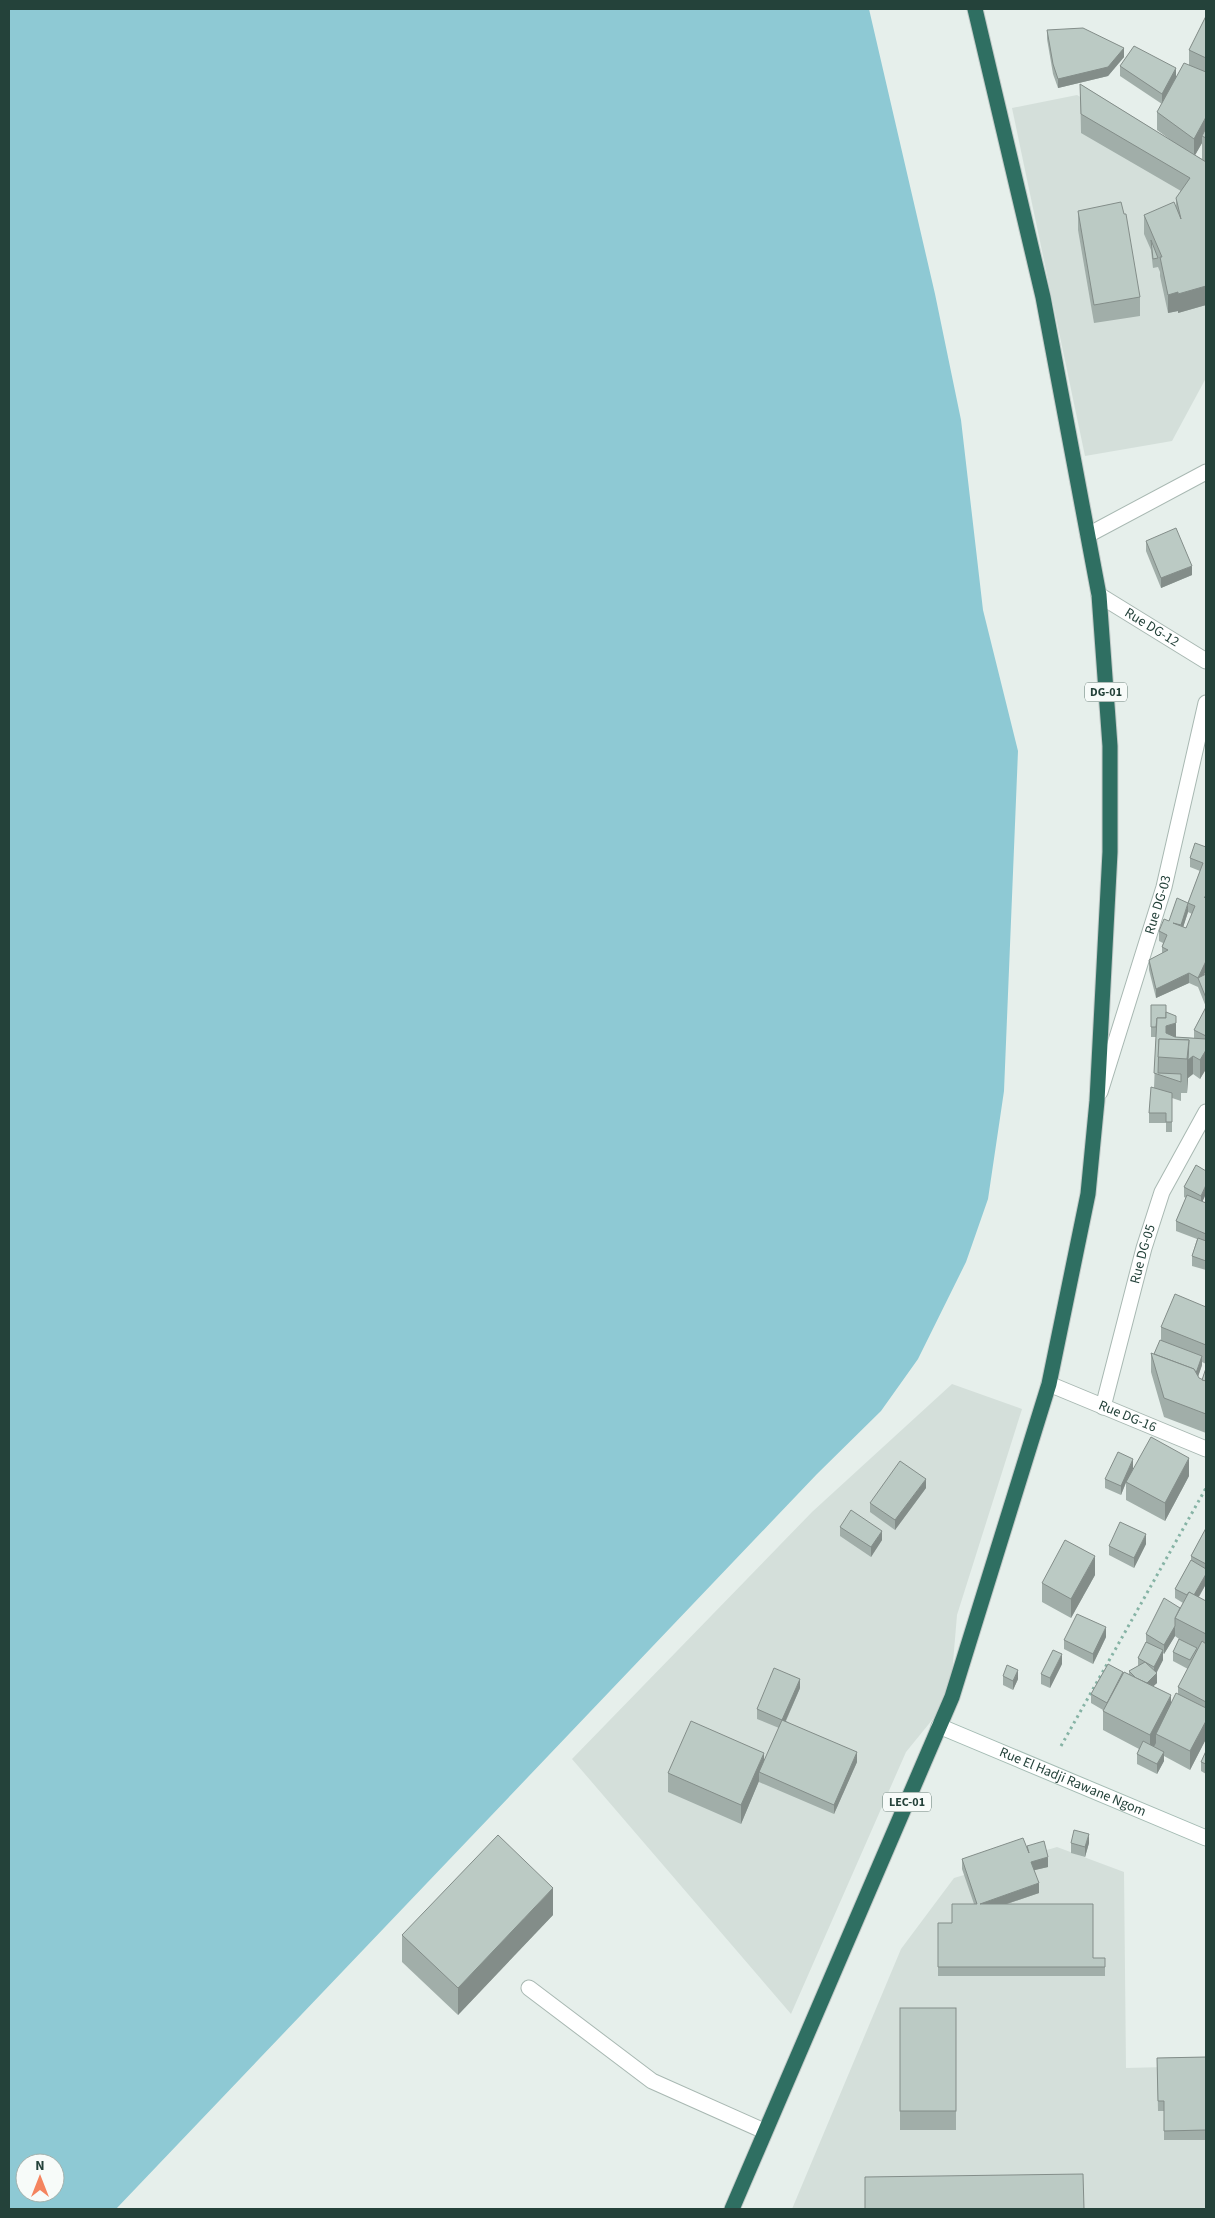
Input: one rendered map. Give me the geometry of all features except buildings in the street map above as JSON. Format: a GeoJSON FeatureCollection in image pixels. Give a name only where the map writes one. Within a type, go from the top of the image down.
{"type":"FeatureCollection","features":[{"type":"Feature","properties":{"kind":"highway","name":"DG-01"},"geometry":{"type":"LineString","coordinates":[[975,9],[1010,150],[1043,297],[1099,595],[1110,746],[1110,852],[1097,1101],[1088,1194],[1049,1384]]}},
{"type":"Feature","properties":{"kind":"highway","name":"LEC-01"},"geometry":{"type":"LineString","coordinates":[[732,2209],[952,1697],[976,1626],[1049,1384]]}},
{"type":"Feature","properties":{"kind":"street"},"geometry":{"type":"LineString","coordinates":[[1088,535],[1206,472]]}},
{"type":"Feature","properties":{"kind":"street","name":"Rue DG-12"},"geometry":{"type":"LineString","coordinates":[[1099,595],[1206,661]]}},
{"type":"Feature","properties":{"kind":"street","name":"Rue DG-03"},"geometry":{"type":"LineString","coordinates":[[1097,1101],[1164,887],[1206,703]]}},
{"type":"Feature","properties":{"kind":"street","name":"Rue DG-05"},"geometry":{"type":"LineString","coordinates":[[1103,1406],[1144,1248],[1162,1192],[1206,1112]]}},
{"type":"Feature","properties":{"kind":"street","name":"Rue DG-16"},"geometry":{"type":"LineString","coordinates":[[1049,1384],[1206,1449]]}},
{"type":"Feature","properties":{"kind":"street","name":"Rue El Hadji Rawane Ngom"},"geometry":{"type":"LineString","coordinates":[[940,1726],[1206,1838]]}},
{"type":"Feature","properties":{"kind":"street"},"geometry":{"type":"LineString","coordinates":[[529,1988],[652,2082],[764,2132]]}},
{"type":"Feature","properties":{"kind":"path"},"geometry":{"type":"LineString","coordinates":[[1047,1771],[1206,1488]]}},
{"type":"Feature","properties":{"kind":"shaded area"},"geometry":{"type":"Polygon","coordinates":[[[1077,95],[1206,174],[1206,378],[1172,441],[1085,456],[1012,108],[1077,95]]]}},
{"type":"Feature","properties":{"kind":"shaded area"},"geometry":{"type":"Polygon","coordinates":[[[952,1384],[1022,1409],[957,1615],[950,1698],[906,1752],[791,2014],[572,1759],[812,1512],[952,1384]]]}},
{"type":"Feature","properties":{"kind":"shaded area"},"geometry":{"type":"Polygon","coordinates":[[[1057,1847],[1124,1872],[1126,2068],[1206,2066],[1206,2209],[792,2209],[901,1949],[954,1878],[1057,1847]]]}},
{"type":"Feature","properties":{"kind":"water"},"geometry":{"type":"Polygon","coordinates":[[[9,9],[869,9],[935,294],[961,420],[983,610],[1018,751],[1004,1091],[988,1199],[966,1262],[918,1359],[881,1411],[817,1474],[116,2209],[9,2209],[9,9]]]}}]}
